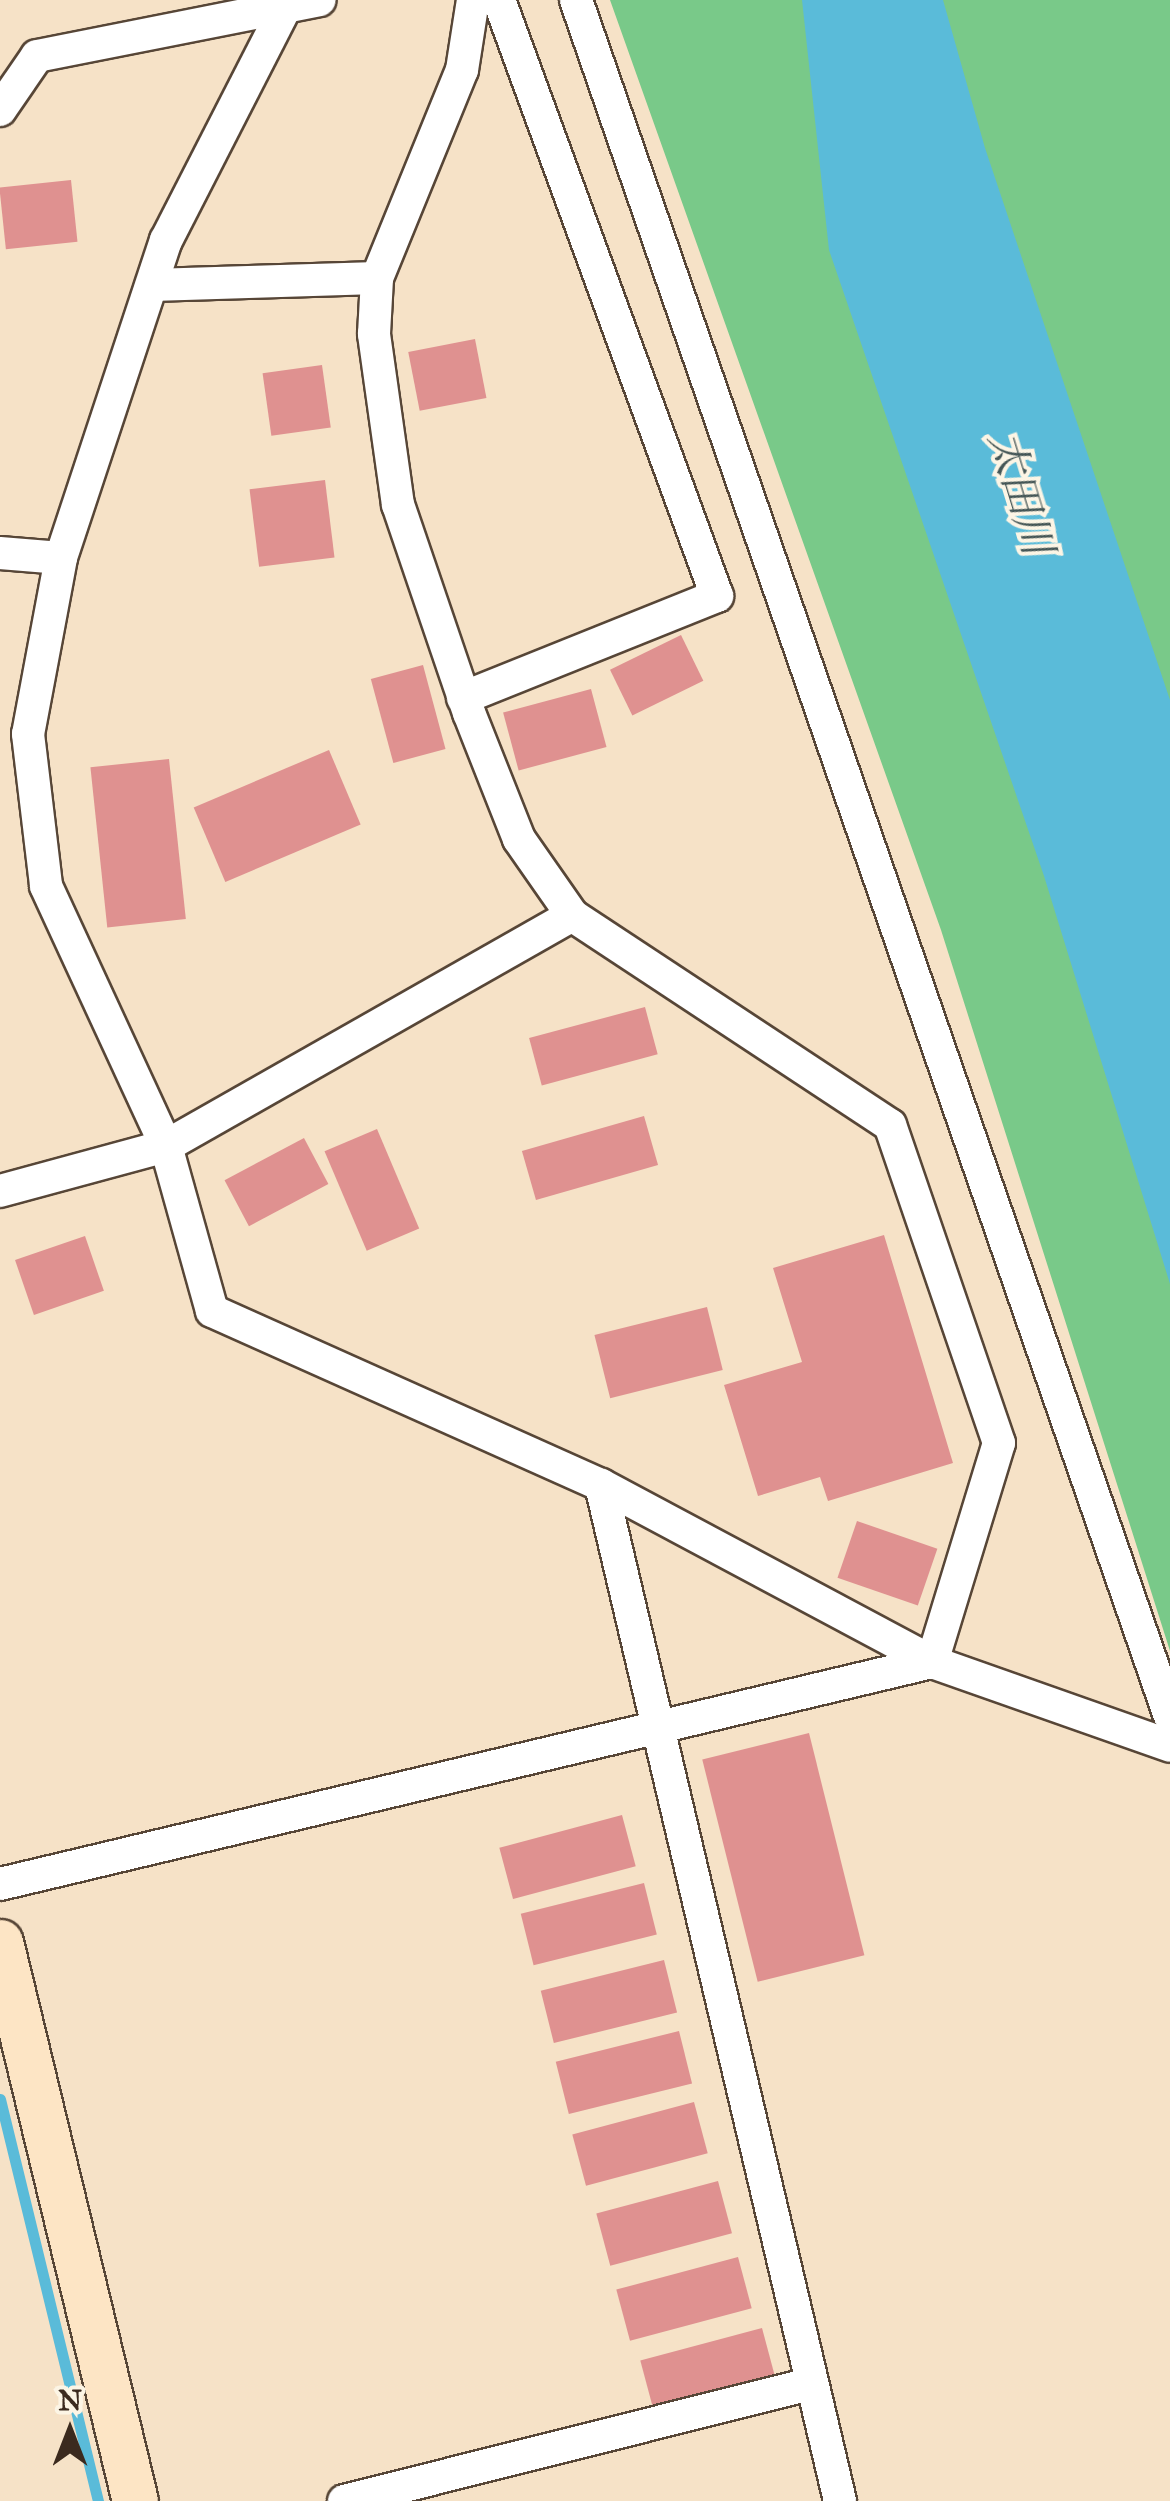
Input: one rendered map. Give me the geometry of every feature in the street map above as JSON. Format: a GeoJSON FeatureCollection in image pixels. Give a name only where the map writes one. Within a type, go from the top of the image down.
{"type":"FeatureCollection","features":[{"type":"Feature","properties":{"kind":"street"},"geometry":{"type":"LineString","coordinates":[[0,110],[36,56],[319,0]]}},
{"type":"Feature","properties":{"kind":"street"},"geometry":{"type":"LineString","coordinates":[[473,0],[462,70],[377,278],[374,334],[398,505],[463,698],[519,839],[572,915],[890,1125],[999,1443],[932,1662]]}},
{"type":"Feature","properties":{"kind":"street"},"geometry":{"type":"LineString","coordinates":[[463,698],[717,596],[500,0]]}},
{"type":"Feature","properties":{"kind":"street"},"geometry":{"type":"LineString","coordinates":[[576,0],[1170,1716]]}},
{"type":"Feature","properties":{"kind":"street"},"geometry":{"type":"LineString","coordinates":[[286,6],[166,240],[61,558],[28,734],[33,815],[46,886],[166,1146],[212,1311],[601,1485],[932,1662],[1170,1746]]}},
{"type":"Feature","properties":{"kind":"street"},"geometry":{"type":"LineString","coordinates":[[152,285],[377,278]]}},
{"type":"Feature","properties":{"kind":"street"},"geometry":{"type":"LineString","coordinates":[[0,553],[61,558]]}},
{"type":"Feature","properties":{"kind":"street"},"geometry":{"type":"LineString","coordinates":[[0,1191],[166,1146],[572,915]]}},
{"type":"Feature","properties":{"kind":"street"},"geometry":{"type":"LineString","coordinates":[[601,1485],[840,2501]]}},
{"type":"Feature","properties":{"kind":"street"},"geometry":{"type":"LineString","coordinates":[[0,1884],[932,1662]]}},
{"type":"Feature","properties":{"kind":"street"},"geometry":{"type":"LineString","coordinates":[[0,1942],[135,2501]]}},
{"type":"Feature","properties":{"kind":"street"},"geometry":{"type":"LineString","coordinates":[[344,2501],[811,2384]]}},
{"type":"Feature","properties":{"kind":"green space"},"geometry":{"type":"Polygon","coordinates":[[[610,0],[1170,0],[1170,1651],[941,930],[610,0]]]}},
{"type":"Feature","properties":{"kind":"water","name":"太田川"},"geometry":{"type":"Polygon","coordinates":[[[802,0],[943,0],[985,148],[1170,700],[1170,1284],[1044,876],[829,250],[802,0]]]}},
{"type":"Feature","properties":{"kind":"building"},"geometry":{"type":"Polygon","coordinates":[[[71,180],[77,242],[6,249],[0,187],[71,180]]]}},
{"type":"Feature","properties":{"kind":"building"},"geometry":{"type":"Polygon","coordinates":[[[475,339],[486,398],[420,411],[408,352],[475,339]]]}},
{"type":"Feature","properties":{"kind":"building"},"geometry":{"type":"Polygon","coordinates":[[[322,365],[331,427],[271,436],[263,373],[322,365]]]}},
{"type":"Feature","properties":{"kind":"building"},"geometry":{"type":"Polygon","coordinates":[[[325,480],[335,557],[259,567],[250,489],[325,480]]]}},
{"type":"Feature","properties":{"kind":"building"},"geometry":{"type":"Polygon","coordinates":[[[681,635],[703,681],[632,715],[610,670],[681,635]]]}},
{"type":"Feature","properties":{"kind":"building"},"geometry":{"type":"Polygon","coordinates":[[[423,665],[446,749],[393,763],[371,679],[423,665]]]}},
{"type":"Feature","properties":{"kind":"building"},"geometry":{"type":"Polygon","coordinates":[[[591,689],[607,747],[519,771],[503,713],[591,689]]]}},
{"type":"Feature","properties":{"kind":"building"},"geometry":{"type":"Polygon","coordinates":[[[329,750],[361,825],[225,882],[194,807],[329,750]]]}},
{"type":"Feature","properties":{"kind":"building"},"geometry":{"type":"Polygon","coordinates":[[[169,759],[186,919],[107,927],[90,767],[169,759]]]}},
{"type":"Feature","properties":{"kind":"building"},"geometry":{"type":"Polygon","coordinates":[[[645,1007],[658,1054],[542,1085],[529,1038],[645,1007]]]}},
{"type":"Feature","properties":{"kind":"building"},"geometry":{"type":"Polygon","coordinates":[[[644,1116],[658,1165],[536,1200],[522,1151],[644,1116]]]}},
{"type":"Feature","properties":{"kind":"building"},"geometry":{"type":"Polygon","coordinates":[[[377,1129],[419,1228],[367,1251],[325,1151],[377,1129]]]}},
{"type":"Feature","properties":{"kind":"building"},"geometry":{"type":"Polygon","coordinates":[[[304,1138],[328,1184],[249,1226],[225,1180],[304,1138]]]}},
{"type":"Feature","properties":{"kind":"building"},"geometry":{"type":"Polygon","coordinates":[[[884,1235],[953,1463],[828,1501],[820,1477],[758,1496],[724,1385],[802,1362],[773,1268],[884,1235]]]}},
{"type":"Feature","properties":{"kind":"building"},"geometry":{"type":"Polygon","coordinates":[[[85,1236],[104,1291],[34,1315],[15,1260],[85,1236]]]}},
{"type":"Feature","properties":{"kind":"building"},"geometry":{"type":"Polygon","coordinates":[[[707,1307],[723,1370],[610,1398],[594,1335],[707,1307]]]}},
{"type":"Feature","properties":{"kind":"building"},"geometry":{"type":"Polygon","coordinates":[[[857,1521],[937,1549],[918,1605],[837,1578],[857,1521]]]}},
{"type":"Feature","properties":{"kind":"building"},"geometry":{"type":"Polygon","coordinates":[[[809,1733],[864,1955],[758,1982],[702,1760],[809,1733]]]}},
{"type":"Feature","properties":{"kind":"building"},"geometry":{"type":"Polygon","coordinates":[[[622,1815],[636,1866],[513,1899],[499,1848],[622,1815]]]}},
{"type":"Feature","properties":{"kind":"building"},"geometry":{"type":"Polygon","coordinates":[[[644,1883],[657,1934],[534,1965],[521,1914],[644,1883]]]}},
{"type":"Feature","properties":{"kind":"building"},"geometry":{"type":"Polygon","coordinates":[[[664,1960],[677,2012],[554,2043],[541,1991],[664,1960]]]}},
{"type":"Feature","properties":{"kind":"building"},"geometry":{"type":"Polygon","coordinates":[[[679,2031],[692,2083],[569,2114],[556,2062],[679,2031]]]}},
{"type":"Feature","properties":{"kind":"building"},"geometry":{"type":"Polygon","coordinates":[[[694,2102],[708,2153],[586,2186],[572,2135],[694,2102]]]}},
{"type":"Feature","properties":{"kind":"building"},"geometry":{"type":"Polygon","coordinates":[[[718,2181],[732,2233],[610,2266],[596,2214],[718,2181]]]}},
{"type":"Feature","properties":{"kind":"building"},"geometry":{"type":"Polygon","coordinates":[[[738,2257],[752,2308],[630,2341],[616,2290],[738,2257]]]}},
{"type":"Feature","properties":{"kind":"building"},"geometry":{"type":"Polygon","coordinates":[[[762,2328],[776,2379],[654,2412],[640,2361],[762,2328]]]}},
{"type":"Feature","properties":{"kind":"waterway"},"geometry":{"type":"LineString","coordinates":[[0,2099],[98,2501]]}}]}
